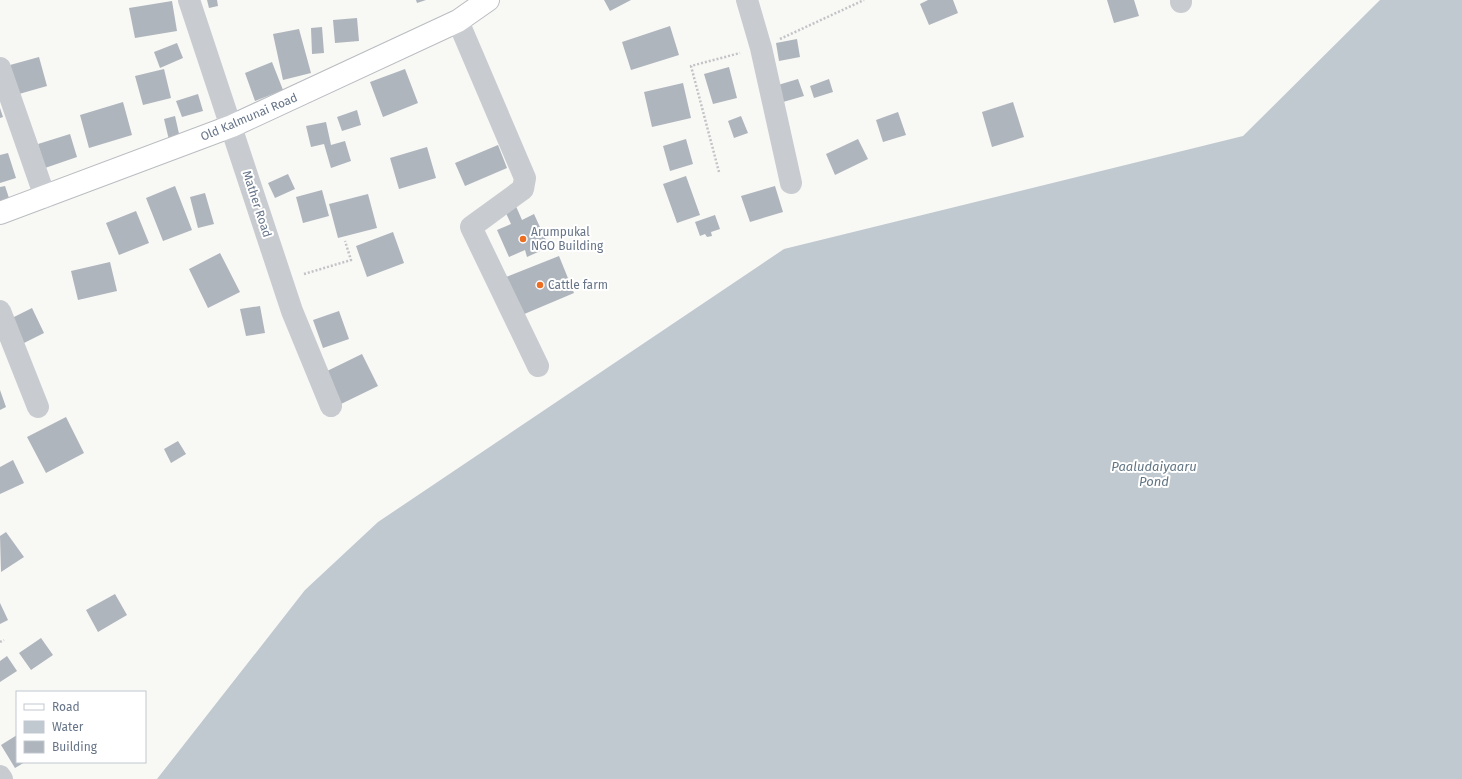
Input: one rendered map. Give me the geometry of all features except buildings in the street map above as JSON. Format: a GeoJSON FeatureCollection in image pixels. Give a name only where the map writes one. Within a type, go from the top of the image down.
{"type":"FeatureCollection","features":[{"type":"Feature","properties":{"kind":"main road","name":"Old Kalmunai Road"},"geometry":{"type":"LineString","coordinates":[[0,213],[232,126],[458,21],[488,0]]}},
{"type":"Feature","properties":{"kind":"street","name":"Mather Road"},"geometry":{"type":"LineString","coordinates":[[189,0],[232,126],[292,311],[331,406]]}},
{"type":"Feature","properties":{"kind":"street"},"geometry":{"type":"LineString","coordinates":[[747,0],[761,48],[791,182]]}},
{"type":"Feature","properties":{"kind":"street"},"geometry":{"type":"LineString","coordinates":[[458,21],[525,178],[523,189],[470,227],[538,366]]}},
{"type":"Feature","properties":{"kind":"street"},"geometry":{"type":"LineString","coordinates":[[0,68],[45,197]]}},
{"type":"Feature","properties":{"kind":"street"},"geometry":{"type":"LineString","coordinates":[[0,312],[38,407]]}},
{"type":"Feature","properties":{"kind":"path"},"geometry":{"type":"LineString","coordinates":[[282,280],[351,260],[346,241]]}},
{"type":"Feature","properties":{"kind":"path"},"geometry":{"type":"LineString","coordinates":[[0,642],[4,640]]}},
{"type":"Feature","properties":{"kind":"water","name":"Paaludaiyaaru Pond"},"geometry":{"type":"Polygon","coordinates":[[[1380,0],[1462,0],[1462,779],[157,779],[305,590],[378,522],[784,249],[1243,136],[1380,0]]]}},
{"type":"Feature","properties":{"kind":"place","name":"Arumpukal NGO Building"},"geometry":{"type":"Point","coordinates":[523,239]}},
{"type":"Feature","properties":{"kind":"place","name":"Cattle farm"},"geometry":{"type":"Point","coordinates":[540,285]}}]}
